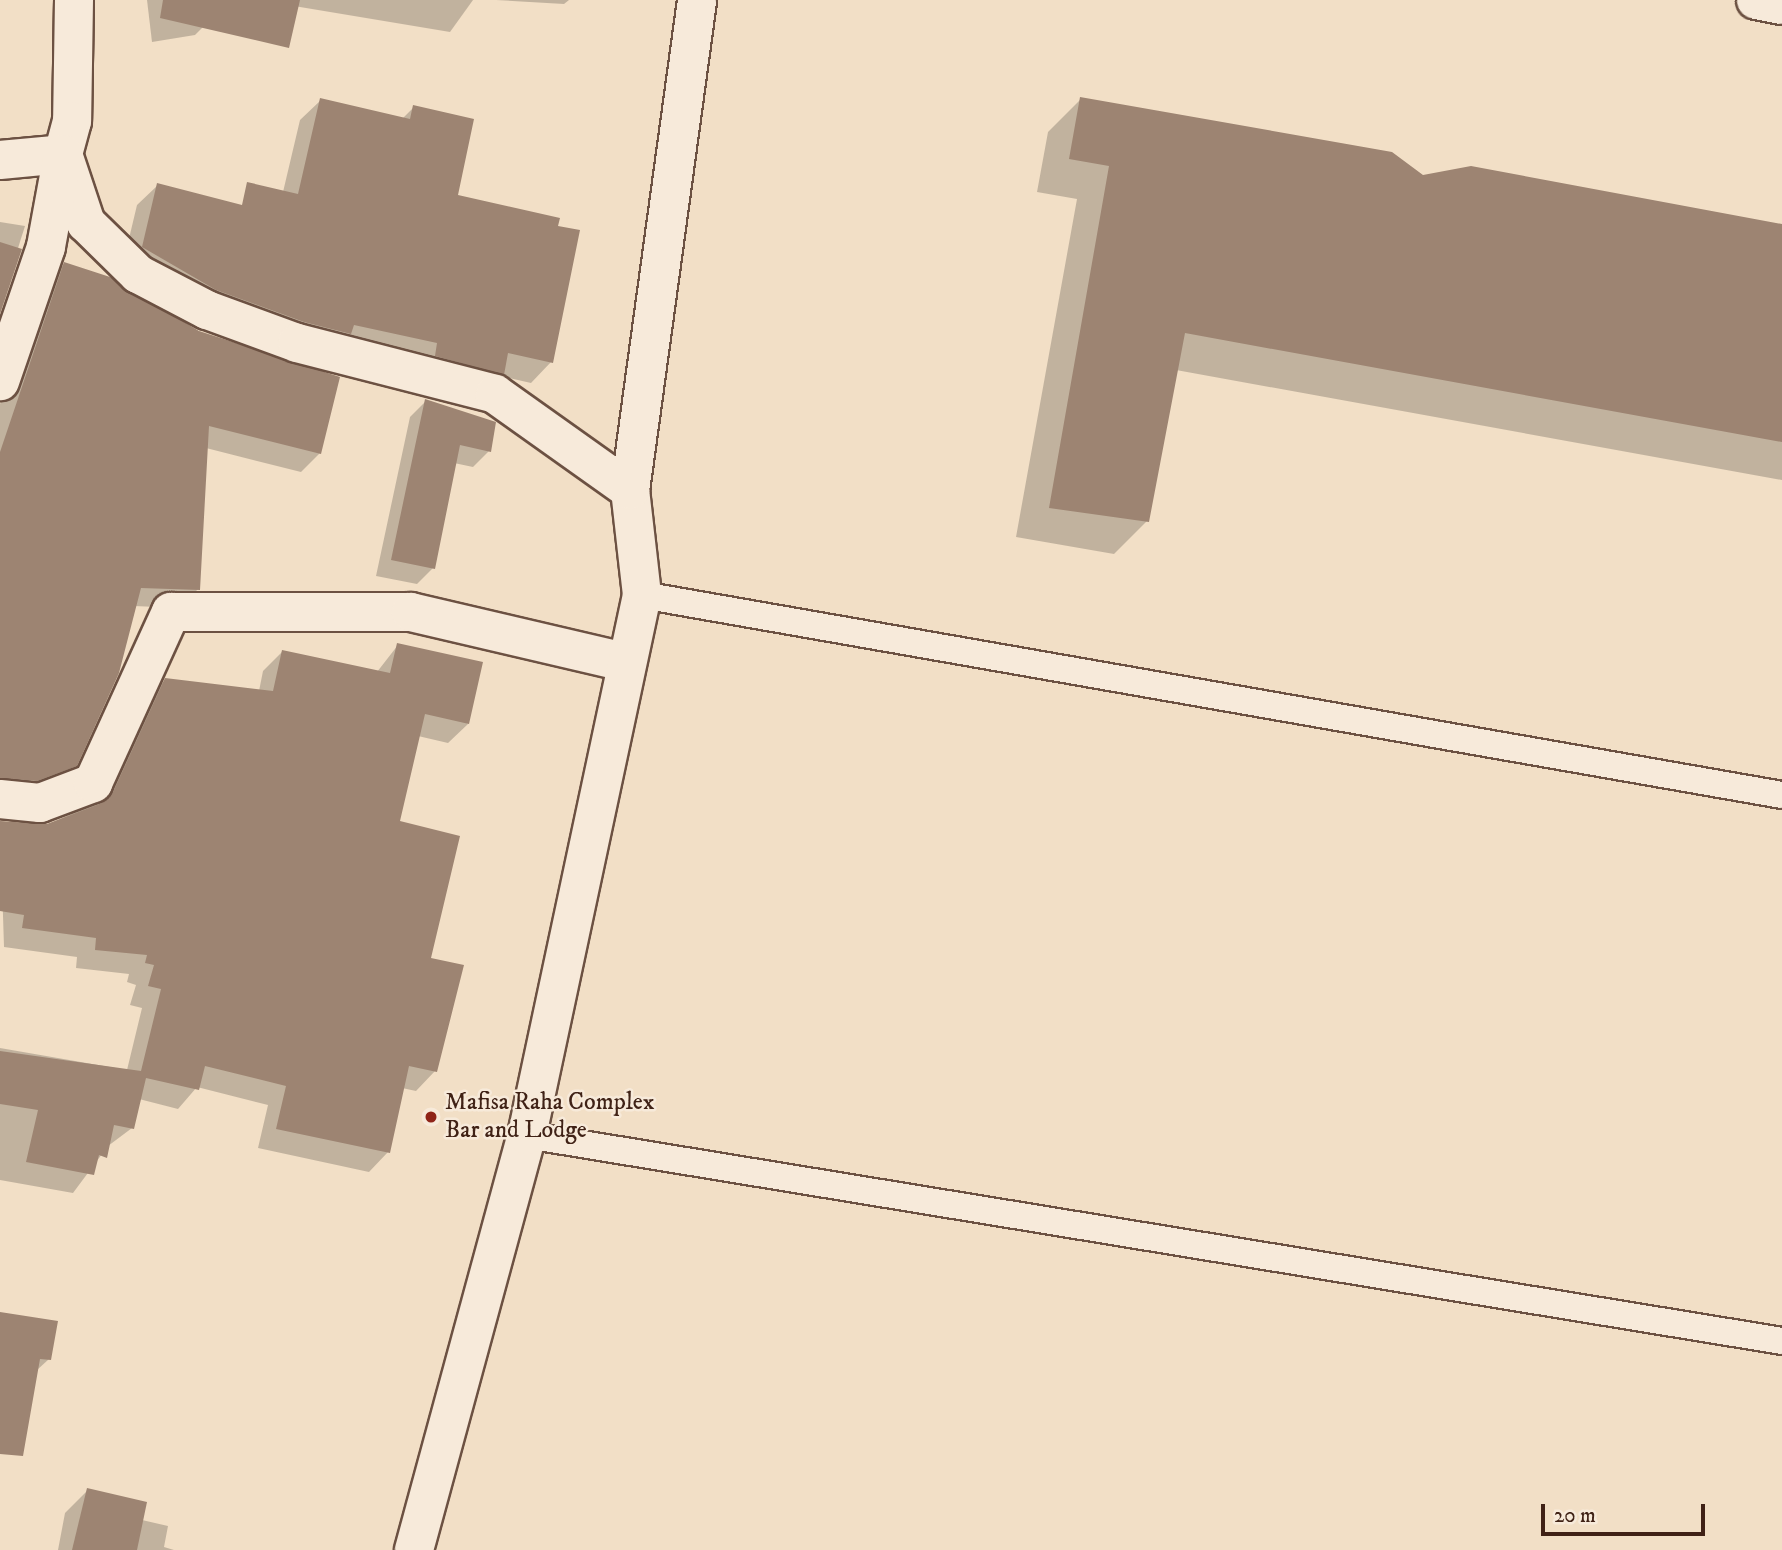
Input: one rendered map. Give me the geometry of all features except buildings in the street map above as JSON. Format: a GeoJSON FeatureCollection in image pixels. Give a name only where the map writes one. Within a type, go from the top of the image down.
{"type":"FeatureCollection","features":[{"type":"Feature","properties":{"kind":"street"},"geometry":{"type":"LineString","coordinates":[[0,381],[46,247],[63,154],[72,121],[74,0]]}},
{"type":"Feature","properties":{"kind":"street"},"geometry":{"type":"LineString","coordinates":[[414,1550],[527,1135],[624,662],[642,595],[631,490],[697,0]]}},
{"type":"Feature","properties":{"kind":"street"},"geometry":{"type":"LineString","coordinates":[[1756,0],[1782,5]]}},
{"type":"Feature","properties":{"kind":"street"},"geometry":{"type":"LineString","coordinates":[[0,160],[63,154]]}},
{"type":"Feature","properties":{"kind":"street"},"geometry":{"type":"LineString","coordinates":[[63,154],[86,223],[138,274],[207,310],[297,343],[495,394],[631,490]]}},
{"type":"Feature","properties":{"kind":"street"},"geometry":{"type":"LineString","coordinates":[[0,799],[40,803],[93,783],[171,612],[411,612],[624,662]]}},
{"type":"Feature","properties":{"kind":"lane"},"geometry":{"type":"LineString","coordinates":[[642,595],[1782,796]]}},
{"type":"Feature","properties":{"kind":"lane"},"geometry":{"type":"LineString","coordinates":[[527,1135],[1782,1341]]}},
{"type":"Feature","properties":{"kind":"place","name":"Mafisa Raha Complex Bar and Lodge"},"geometry":{"type":"Point","coordinates":[431,1117]}}]}
